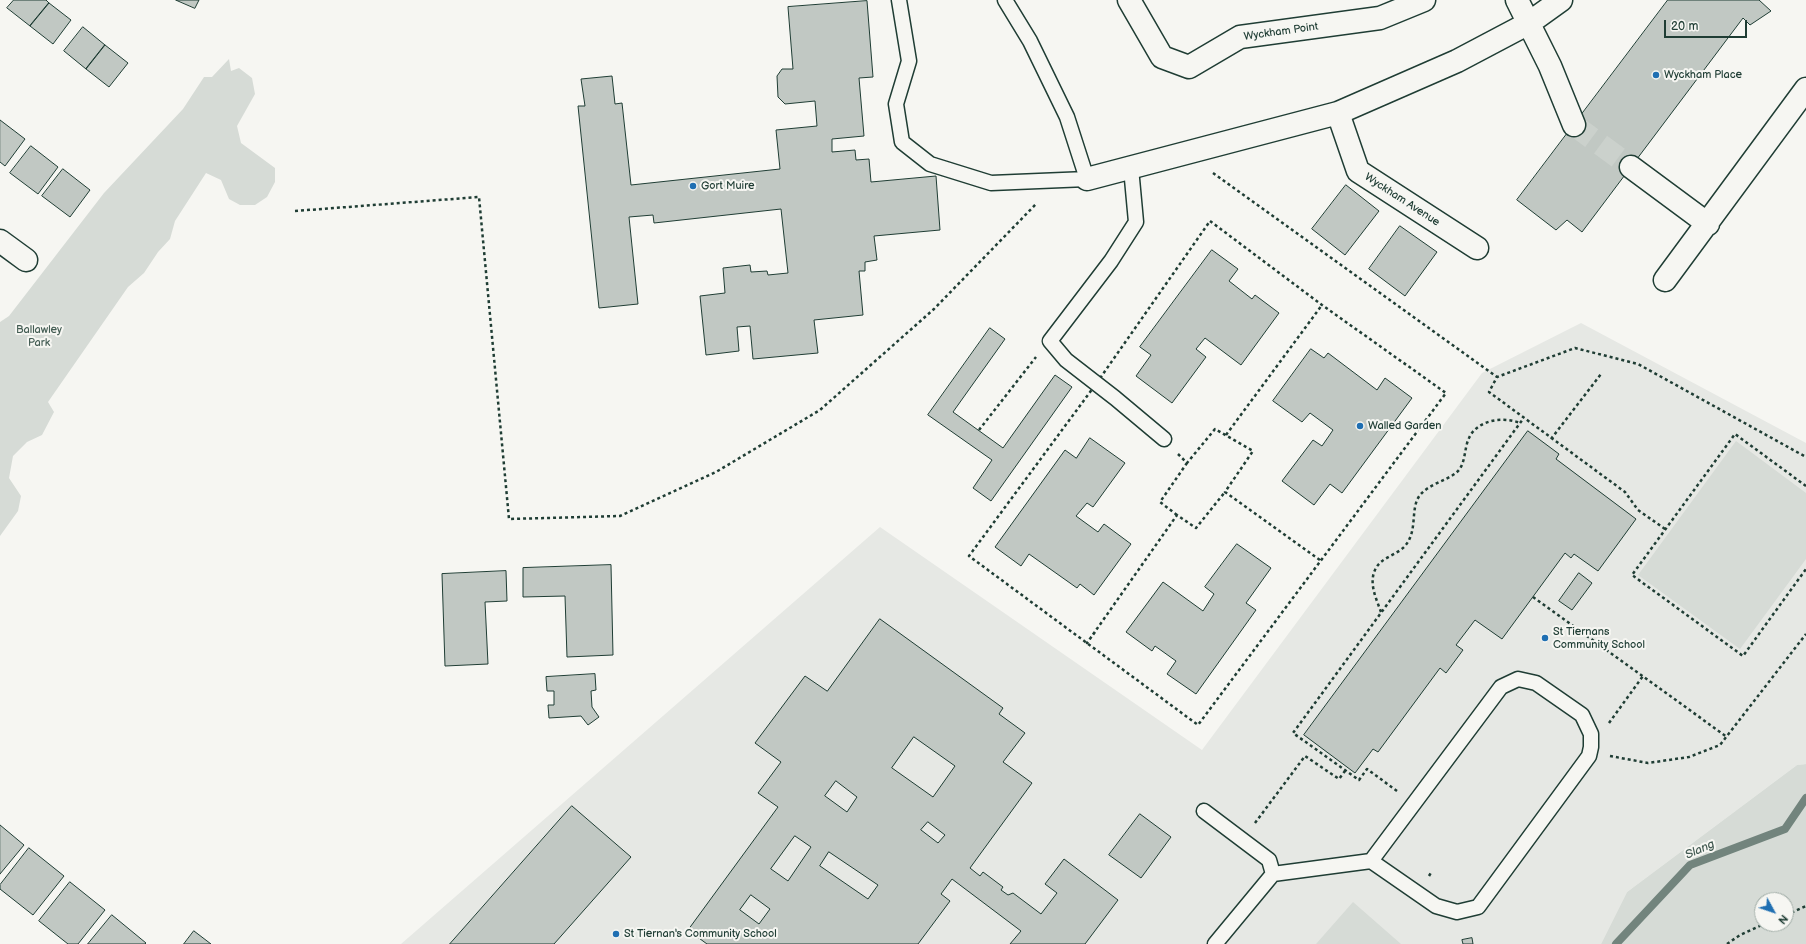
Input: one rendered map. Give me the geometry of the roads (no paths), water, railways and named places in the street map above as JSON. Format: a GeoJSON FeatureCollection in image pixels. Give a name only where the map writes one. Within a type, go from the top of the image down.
{"type":"FeatureCollection","features":[{"type":"Feature","properties":{"kind":"street","name":"Wyckham Point"},"geometry":{"type":"LineString","coordinates":[[1129,0],[1162,57],[1189,67],[1240,37],[1380,18],[1424,0]]}},
{"type":"Feature","properties":{"kind":"street"},"geometry":{"type":"LineString","coordinates":[[1517,0],[1550,66],[1574,125]]}},
{"type":"Feature","properties":{"kind":"street"},"geometry":{"type":"LineString","coordinates":[[1086,179],[1338,113],[1457,61],[1529,23],[1561,0]]}},
{"type":"Feature","properties":{"kind":"street"},"geometry":{"type":"LineString","coordinates":[[1665,280],[1708,224],[1806,89]]}},
{"type":"Feature","properties":{"kind":"street","name":"Wyckham Avenue"},"geometry":{"type":"LineString","coordinates":[[1338,113],[1358,171],[1477,248]]}},
{"type":"Feature","properties":{"kind":"street"},"geometry":{"type":"LineString","coordinates":[[1631,166],[1708,224]]}},
{"type":"Feature","properties":{"kind":"street"},"geometry":{"type":"LineString","coordinates":[[0,241],[26,260]]}},
{"type":"Feature","properties":{"kind":"lane"},"geometry":{"type":"LineString","coordinates":[[899,0],[909,61],[896,104],[902,142],[930,164],[991,183],[1086,179],[1067,117],[1030,41],[1005,0]]}},
{"type":"Feature","properties":{"kind":"lane"},"geometry":{"type":"LineString","coordinates":[[1131,168],[1136,222],[1111,261],[1050,341],[1066,360],[1119,401],[1164,439]]}},
{"type":"Feature","properties":{"kind":"lane"},"geometry":{"type":"LineString","coordinates":[[1215,944],[1273,874],[1371,861],[1436,906],[1457,912],[1478,907],[1589,756],[1591,747],[1590,734],[1582,715],[1536,683],[1518,680],[1501,687],[1371,861]]}},
{"type":"Feature","properties":{"kind":"lane"},"geometry":{"type":"LineString","coordinates":[[1204,811],[1268,860],[1273,874]]}},
{"type":"Feature","properties":{"kind":"waterway","name":"Slang"},"geometry":{"type":"LineString","coordinates":[[1616,944],[1690,865],[1785,829],[1806,798]]}},
{"type":"Feature","properties":{"kind":"tunnel"},"geometry":{"type":"LineString","coordinates":[[1574,125],[1631,167]]}},
{"type":"Feature","properties":{"kind":"place","name":"Wyckham Place"},"geometry":{"type":"Point","coordinates":[1656,75]}},
{"type":"Feature","properties":{"kind":"place","name":"Gort Muire"},"geometry":{"type":"Point","coordinates":[693,186]}},
{"type":"Feature","properties":{"kind":"place","name":"Walled Garden"},"geometry":{"type":"Point","coordinates":[1360,426]}},
{"type":"Feature","properties":{"kind":"place","name":"St Tiernans Community School"},"geometry":{"type":"Point","coordinates":[1545,638]}},
{"type":"Feature","properties":{"kind":"place","name":"St Tiernan's Community School"},"geometry":{"type":"Point","coordinates":[616,934]}},
{"type":"Feature","properties":{"kind":"park label","name":"Ballawley Park"},"geometry":{"type":"Point","coordinates":[39,336]}}]}
